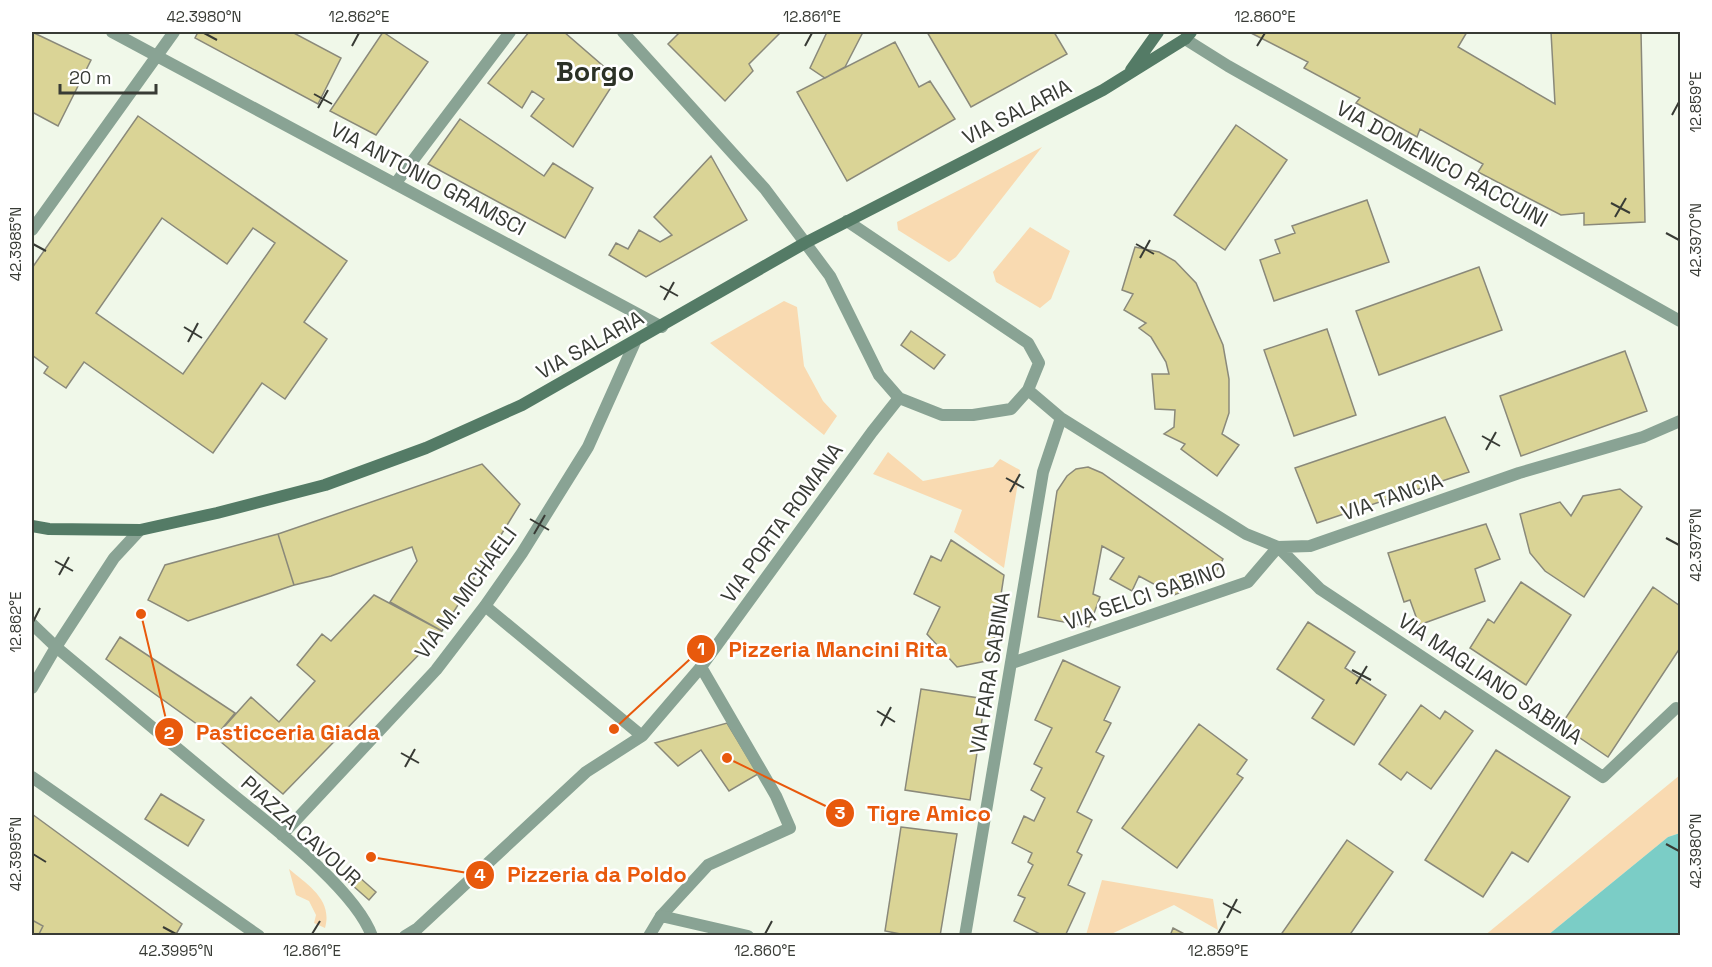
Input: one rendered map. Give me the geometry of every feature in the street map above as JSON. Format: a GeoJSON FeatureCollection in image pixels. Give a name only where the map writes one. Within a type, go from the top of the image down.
{"type":"FeatureCollection","features":[{"type":"Feature","properties":{"kind":"main road","name":"VIA SALARIA"},"geometry":{"type":"LineString","coordinates":[[1127,76],[1158,32]]}},
{"type":"Feature","properties":{"kind":"main road","name":"VIA SALARIA"},"geometry":{"type":"LineString","coordinates":[[32,525],[49,529],[140,530],[325,485],[426,448],[522,405],[662,327],[805,243],[1093,96],[1188,35]]}},
{"type":"Feature","properties":{"kind":"street","name":"VIA ANTONIO GRAMSCI"},"geometry":{"type":"LineString","coordinates":[[112,32],[662,327]]}},
{"type":"Feature","properties":{"kind":"street"},"geometry":{"type":"LineString","coordinates":[[32,230],[174,32]]}},
{"type":"Feature","properties":{"kind":"street"},"geometry":{"type":"LineString","coordinates":[[395,184],[510,32]]}},
{"type":"Feature","properties":{"kind":"street"},"geometry":{"type":"LineString","coordinates":[[623,32],[765,189],[830,276],[879,375],[899,398],[942,416],[973,416],[1011,410],[1028,390],[1040,363],[1029,343],[847,221]]}},
{"type":"Feature","properties":{"kind":"street","name":"VIA DOMENICO RACCUINI"},"geometry":{"type":"LineString","coordinates":[[1188,35],[1228,66],[1680,321]]}},
{"type":"Feature","properties":{"kind":"street","name":"VIA M. MICHAELI"},"geometry":{"type":"LineString","coordinates":[[282,835],[435,670],[485,606],[522,553],[588,447],[635,342]]}},
{"type":"Feature","properties":{"kind":"street","name":"VIA TANCIA"},"geometry":{"type":"LineString","coordinates":[[1028,390],[1061,418],[1130,462],[1246,534],[1278,547],[1311,546],[1519,473],[1643,437],[1680,421]]}},
{"type":"Feature","properties":{"kind":"street","name":"VIA PORTA ROMANA"},"geometry":{"type":"LineString","coordinates":[[405,936],[418,928],[586,772],[642,736],[701,667],[899,398]]}},
{"type":"Feature","properties":{"kind":"street","name":"VIA FARA SABINA"},"geometry":{"type":"LineString","coordinates":[[966,936],[1043,472],[1061,418]]}},
{"type":"Feature","properties":{"kind":"street"},"geometry":{"type":"LineString","coordinates":[[32,688],[114,558],[140,530]]}},
{"type":"Feature","properties":{"kind":"street","name":"VIA SELCI SABINO"},"geometry":{"type":"LineString","coordinates":[[1012,663],[1248,582],[1278,547]]}},
{"type":"Feature","properties":{"kind":"street","name":"VIA MAGLIANO SABINA"},"geometry":{"type":"LineString","coordinates":[[1278,547],[1320,589],[1603,777],[1676,708]]}},
{"type":"Feature","properties":{"kind":"street"},"geometry":{"type":"LineString","coordinates":[[485,606],[642,736]]}},
{"type":"Feature","properties":{"kind":"street","name":"PIAZZA CAVOUR"},"geometry":{"type":"LineString","coordinates":[[32,624],[56,647],[282,835],[337,885],[368,924],[372,936]]}},
{"type":"Feature","properties":{"kind":"street"},"geometry":{"type":"LineString","coordinates":[[649,936],[661,916],[708,865],[790,828],[776,796],[701,667]]}},
{"type":"Feature","properties":{"kind":"street"},"geometry":{"type":"LineString","coordinates":[[32,777],[259,936]]}},
{"type":"Feature","properties":{"kind":"street"},"geometry":{"type":"LineString","coordinates":[[661,916],[748,936]]}},
{"type":"Feature","properties":{"kind":"shaded area"},"geometry":{"type":"Polygon","coordinates":[[[1042,147],[956,257],[949,262],[898,230],[897,222],[1042,147]]]}},
{"type":"Feature","properties":{"kind":"shaded area"},"geometry":{"type":"Polygon","coordinates":[[[1030,227],[1070,251],[1051,299],[1040,308],[996,282],[993,272],[1030,227]]]}},
{"type":"Feature","properties":{"kind":"shaded area"},"geometry":{"type":"Polygon","coordinates":[[[784,301],[797,307],[804,366],[823,401],[837,416],[824,435],[710,343],[784,301]]]}},
{"type":"Feature","properties":{"kind":"shaded area"},"geometry":{"type":"Polygon","coordinates":[[[888,452],[923,481],[993,467],[1000,459],[1020,470],[1004,568],[954,532],[962,510],[873,474],[888,452]]]}},
{"type":"Feature","properties":{"kind":"shaded area"},"geometry":{"type":"Polygon","coordinates":[[[1680,775],[1680,833],[1668,837],[1548,935],[1484,936],[1680,775]]]}},
{"type":"Feature","properties":{"kind":"shaded area"},"geometry":{"type":"Polygon","coordinates":[[[289,869],[311,887],[322,901],[327,918],[325,928],[314,923],[316,915],[309,901],[296,895],[289,869]]]}},
{"type":"Feature","properties":{"kind":"shaded area"},"geometry":{"type":"Polygon","coordinates":[[[1102,880],[1213,899],[1218,930],[1174,905],[1109,935],[1086,935],[1102,880]]]}},
{"type":"Feature","properties":{"kind":"water"},"geometry":{"type":"Polygon","coordinates":[[[1680,833],[1680,935],[1548,935],[1668,837],[1680,833]]]}},
{"type":"Feature","properties":{"kind":"building"},"geometry":{"type":"Polygon","coordinates":[[[32,32],[91,60],[58,126],[32,112],[32,32]]]}},
{"type":"Feature","properties":{"kind":"building"},"geometry":{"type":"Polygon","coordinates":[[[198,32],[292,32],[341,58],[318,104],[195,38],[198,32]]]}},
{"type":"Feature","properties":{"kind":"building"},"geometry":{"type":"Polygon","coordinates":[[[383,32],[428,62],[376,135],[330,111],[383,32]]]}},
{"type":"Feature","properties":{"kind":"building"},"geometry":{"type":"Polygon","coordinates":[[[529,32],[564,32],[617,78],[573,147],[531,116],[544,99],[532,91],[522,108],[488,83],[529,32]]]}},
{"type":"Feature","properties":{"kind":"building"},"geometry":{"type":"Polygon","coordinates":[[[680,32],[780,33],[749,64],[753,71],[725,101],[668,44],[680,32]]]}},
{"type":"Feature","properties":{"kind":"building"},"geometry":{"type":"Polygon","coordinates":[[[827,32],[863,32],[845,67],[825,78],[810,68],[827,32]]]}},
{"type":"Feature","properties":{"kind":"building"},"geometry":{"type":"Polygon","coordinates":[[[927,32],[1054,32],[1067,54],[971,107],[927,32]]]}},
{"type":"Feature","properties":{"kind":"building"},"geometry":{"type":"Polygon","coordinates":[[[1249,32],[1467,32],[1458,47],[1555,104],[1551,32],[1641,32],[1645,222],[1584,225],[1584,213],[1561,215],[1478,172],[1483,164],[1420,129],[1417,137],[1356,103],[1360,98],[1304,68],[1308,62],[1249,32]]]}},
{"type":"Feature","properties":{"kind":"building"},"geometry":{"type":"Polygon","coordinates":[[[895,42],[919,87],[930,81],[955,119],[847,181],[797,92],[895,42]]]}},
{"type":"Feature","properties":{"kind":"building"},"geometry":{"type":"Polygon","coordinates":[[[138,116],[347,261],[304,322],[327,339],[285,399],[262,383],[213,453],[84,362],[66,388],[44,373],[48,367],[32,355],[32,268],[138,116]],[[162,218],[96,313],[183,374],[275,243],[253,228],[227,264],[162,218]]]}},
{"type":"Feature","properties":{"kind":"building"},"geometry":{"type":"Polygon","coordinates":[[[460,119],[544,176],[553,163],[593,188],[565,238],[428,164],[460,119]]]}},
{"type":"Feature","properties":{"kind":"building"},"geometry":{"type":"Polygon","coordinates":[[[1236,125],[1287,160],[1225,250],[1174,215],[1236,125]]]}},
{"type":"Feature","properties":{"kind":"building"},"geometry":{"type":"Polygon","coordinates":[[[711,156],[747,220],[646,277],[609,255],[616,243],[628,249],[639,230],[660,242],[672,235],[654,217],[711,156]]]}},
{"type":"Feature","properties":{"kind":"building"},"geometry":{"type":"Polygon","coordinates":[[[1367,200],[1389,262],[1274,301],[1260,260],[1280,253],[1275,240],[1295,233],[1292,226],[1367,200]]]}},
{"type":"Feature","properties":{"kind":"building"},"geometry":{"type":"Polygon","coordinates":[[[1135,247],[1159,252],[1175,261],[1196,283],[1223,345],[1229,379],[1229,413],[1222,434],[1239,445],[1217,476],[1181,449],[1185,444],[1164,434],[1174,427],[1175,410],[1155,409],[1152,374],[1169,374],[1166,362],[1151,337],[1139,328],[1146,323],[1124,310],[1133,294],[1122,290],[1135,247]]]}},
{"type":"Feature","properties":{"kind":"building"},"geometry":{"type":"Polygon","coordinates":[[[1479,267],[1502,330],[1379,375],[1356,311],[1479,267]]]}},
{"type":"Feature","properties":{"kind":"building"},"geometry":{"type":"Polygon","coordinates":[[[1327,329],[1356,415],[1294,436],[1264,350],[1327,329]]]}},
{"type":"Feature","properties":{"kind":"building"},"geometry":{"type":"Polygon","coordinates":[[[911,331],[945,355],[934,369],[901,345],[911,331]]]}},
{"type":"Feature","properties":{"kind":"building"},"geometry":{"type":"Polygon","coordinates":[[[1625,351],[1647,411],[1521,456],[1500,396],[1625,351]]]}},
{"type":"Feature","properties":{"kind":"building"},"geometry":{"type":"Polygon","coordinates":[[[1445,417],[1469,472],[1317,523],[1295,468],[1445,417]]]}},
{"type":"Feature","properties":{"kind":"building"},"geometry":{"type":"Polygon","coordinates":[[[482,464],[520,504],[442,631],[390,602],[417,561],[412,547],[331,576],[294,585],[278,534],[482,464]]]}},
{"type":"Feature","properties":{"kind":"building"},"geometry":{"type":"Polygon","coordinates":[[[1088,467],[1102,473],[1223,559],[1212,580],[1174,595],[1139,576],[1132,591],[1110,579],[1124,558],[1102,546],[1093,594],[1100,597],[1089,627],[1038,617],[1057,491],[1067,476],[1076,469],[1088,467]]]}},
{"type":"Feature","properties":{"kind":"building"},"geometry":{"type":"Polygon","coordinates":[[[1620,489],[1642,507],[1584,597],[1545,571],[1530,553],[1520,514],[1560,502],[1571,516],[1583,496],[1620,489]]]}},
{"type":"Feature","properties":{"kind":"building"},"geometry":{"type":"Polygon","coordinates":[[[1486,524],[1500,559],[1475,569],[1485,601],[1419,625],[1410,600],[1404,602],[1388,553],[1486,524]]]}},
{"type":"Feature","properties":{"kind":"building"},"geometry":{"type":"Polygon","coordinates":[[[278,534],[294,585],[188,621],[148,600],[165,565],[278,534]]]}},
{"type":"Feature","properties":{"kind":"building"},"geometry":{"type":"Polygon","coordinates":[[[951,540],[1004,575],[991,660],[957,667],[927,634],[940,607],[914,594],[931,556],[941,561],[951,540]]]}},
{"type":"Feature","properties":{"kind":"building"},"geometry":{"type":"Polygon","coordinates":[[[1521,582],[1571,615],[1526,685],[1470,648],[1488,619],[1494,623],[1521,582]]]}},
{"type":"Feature","properties":{"kind":"building"},"geometry":{"type":"Polygon","coordinates":[[[1653,587],[1680,606],[1680,648],[1608,757],[1561,725],[1653,587]]]}},
{"type":"Feature","properties":{"kind":"building"},"geometry":{"type":"Polygon","coordinates":[[[374,595],[442,631],[283,794],[215,737],[251,697],[279,722],[315,681],[297,665],[322,634],[331,641],[374,595]]]}},
{"type":"Feature","properties":{"kind":"building"},"geometry":{"type":"Polygon","coordinates":[[[1308,622],[1355,652],[1345,668],[1386,695],[1354,745],[1312,718],[1324,700],[1277,669],[1308,622]]]}},
{"type":"Feature","properties":{"kind":"building"},"geometry":{"type":"Polygon","coordinates":[[[120,637],[235,713],[215,737],[106,659],[120,637]]]}},
{"type":"Feature","properties":{"kind":"building"},"geometry":{"type":"Polygon","coordinates":[[[1063,660],[1120,687],[1104,720],[1111,723],[1096,752],[1104,756],[1077,812],[1092,820],[1077,852],[1082,855],[1068,885],[1085,893],[1065,936],[1044,936],[1014,921],[1025,898],[1018,895],[1033,865],[1028,862],[1032,853],[1012,843],[1024,816],[1034,821],[1045,798],[1031,790],[1042,768],[1034,764],[1052,728],[1035,720],[1063,660]]]}},
{"type":"Feature","properties":{"kind":"building"},"geometry":{"type":"Polygon","coordinates":[[[921,689],[985,699],[970,800],[905,790],[921,689]]]}},
{"type":"Feature","properties":{"kind":"building"},"geometry":{"type":"Polygon","coordinates":[[[1421,705],[1440,719],[1445,711],[1473,731],[1431,789],[1407,772],[1401,780],[1379,764],[1421,705]]]}},
{"type":"Feature","properties":{"kind":"building"},"geometry":{"type":"Polygon","coordinates":[[[727,723],[758,774],[729,791],[701,750],[678,766],[655,743],[727,723]]]}},
{"type":"Feature","properties":{"kind":"building"},"geometry":{"type":"Polygon","coordinates":[[[1199,724],[1247,760],[1237,774],[1243,778],[1177,868],[1122,828],[1199,724]]]}},
{"type":"Feature","properties":{"kind":"building"},"geometry":{"type":"Polygon","coordinates":[[[1496,750],[1570,797],[1528,862],[1512,852],[1483,897],[1425,860],[1496,750]]]}},
{"type":"Feature","properties":{"kind":"building"},"geometry":{"type":"Polygon","coordinates":[[[161,794],[204,820],[188,846],[145,819],[161,794]]]}},
{"type":"Feature","properties":{"kind":"building"},"geometry":{"type":"Polygon","coordinates":[[[32,814],[182,924],[175,936],[38,936],[43,926],[32,920],[32,814]]]}},
{"type":"Feature","properties":{"kind":"building"},"geometry":{"type":"Polygon","coordinates":[[[901,827],[957,834],[940,936],[911,936],[885,931],[901,827]]]}},
{"type":"Feature","properties":{"kind":"building"},"geometry":{"type":"Polygon","coordinates":[[[1347,840],[1393,872],[1349,936],[1280,936],[1347,840]]]}},
{"type":"Feature","properties":{"kind":"building"},"geometry":{"type":"Polygon","coordinates":[[[350,869],[376,892],[369,900],[343,877],[350,869]]]}},
{"type":"Feature","properties":{"kind":"building"},"geometry":{"type":"Polygon","coordinates":[[[32,920],[43,926],[38,936],[32,936],[32,920]]]}},
{"type":"Feature","properties":{"kind":"building"},"geometry":{"type":"Polygon","coordinates":[[[1173,928],[1188,936],[1170,936],[1173,928]]]}},
{"type":"Feature","properties":{"kind":"place","name":"Pasticceria Giada"},"geometry":{"type":"Point","coordinates":[141,614]}},
{"type":"Feature","properties":{"kind":"place","name":"Pizzeria Mancini Rita"},"geometry":{"type":"Point","coordinates":[614,729]}},
{"type":"Feature","properties":{"kind":"place","name":"Tigre Amico"},"geometry":{"type":"Point","coordinates":[727,758]}},
{"type":"Feature","properties":{"kind":"place","name":"Pizzeria da Poldo"},"geometry":{"type":"Point","coordinates":[371,857]}},
{"type":"Feature","properties":{"kind":"district","name":"Borgo"},"geometry":{"type":"Point","coordinates":[595,72]}}]}
